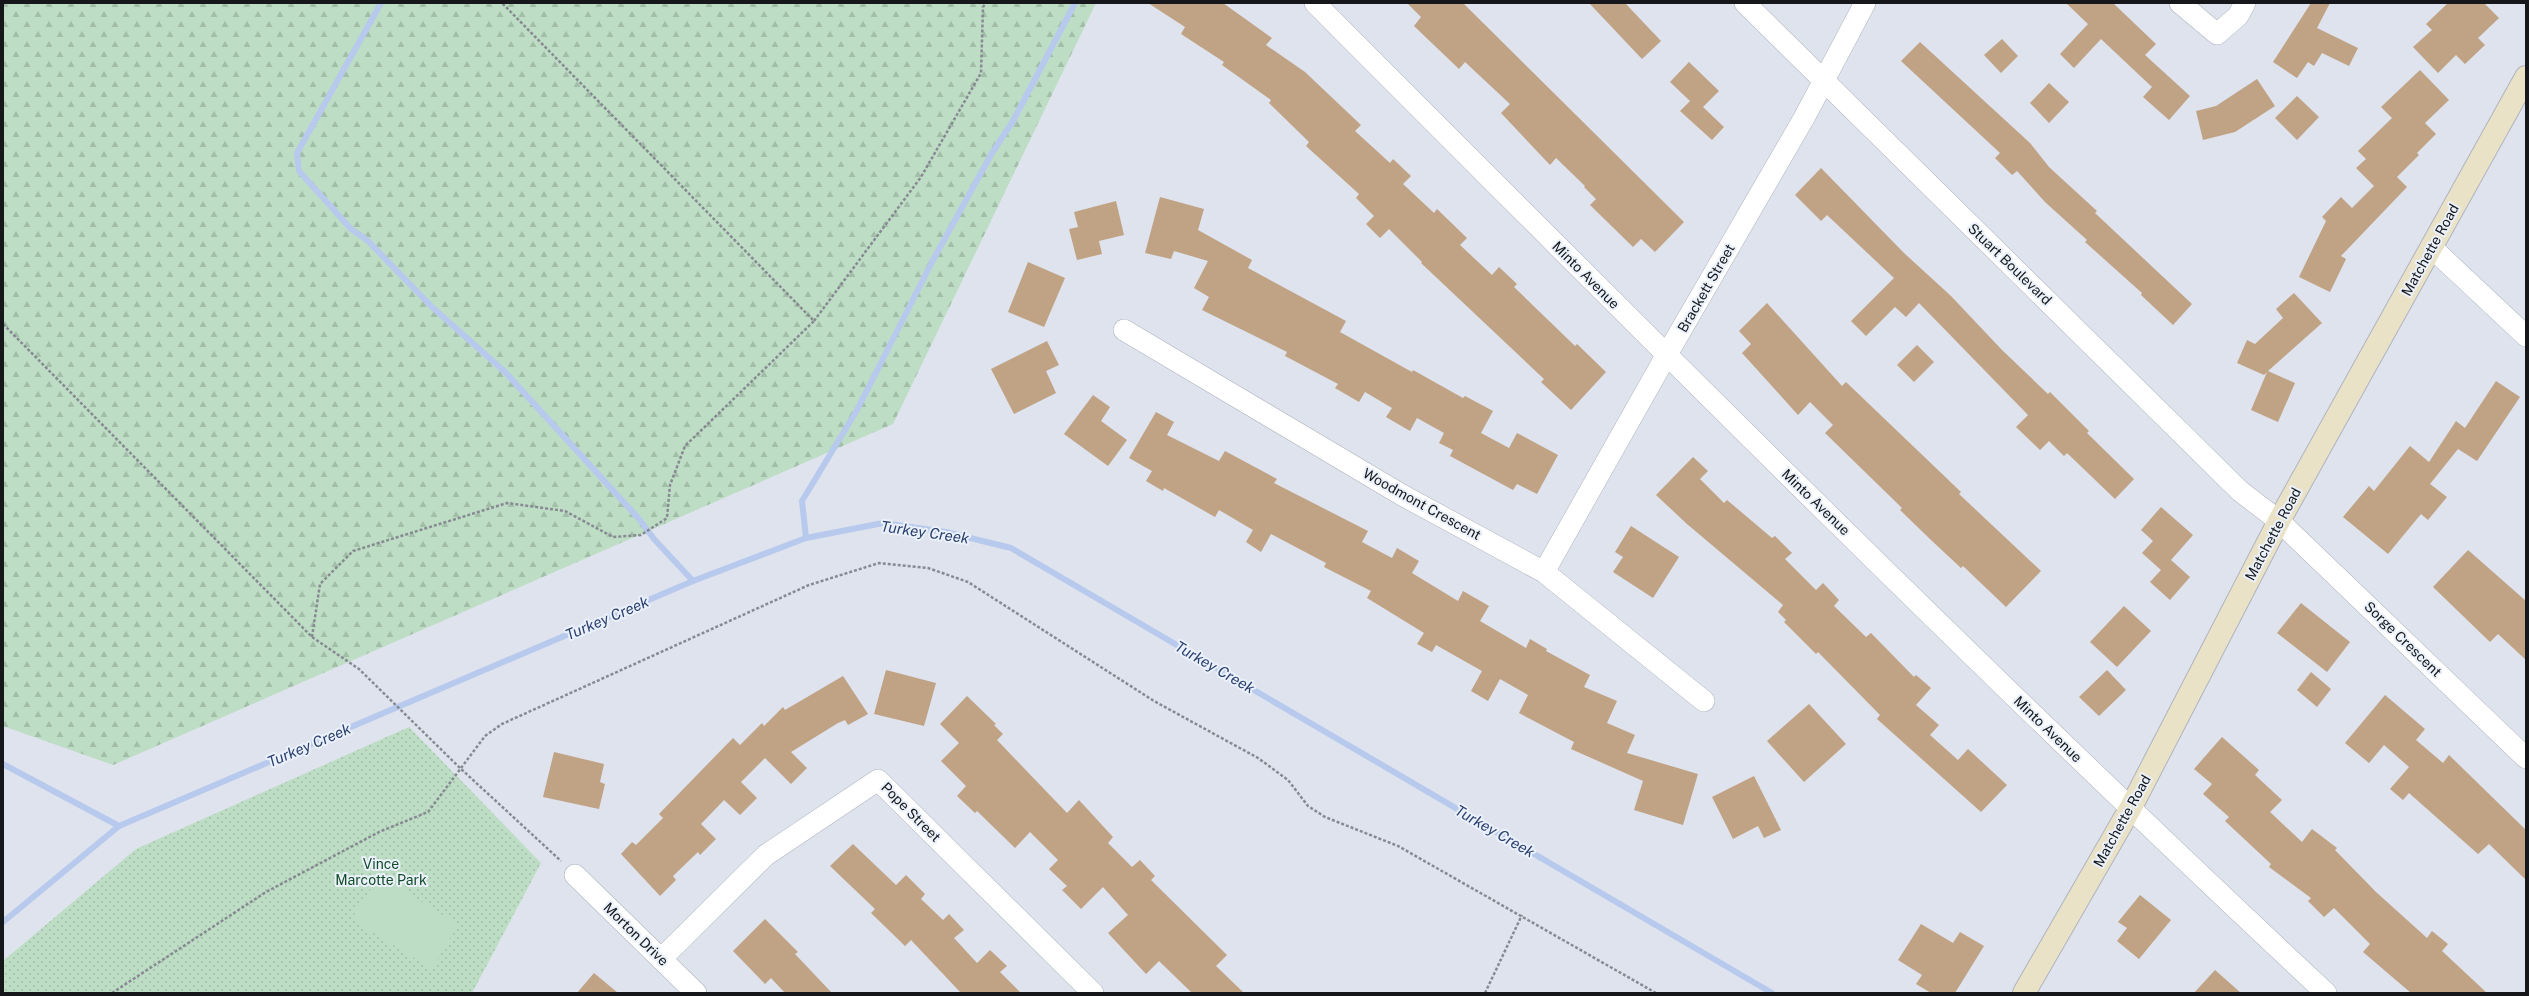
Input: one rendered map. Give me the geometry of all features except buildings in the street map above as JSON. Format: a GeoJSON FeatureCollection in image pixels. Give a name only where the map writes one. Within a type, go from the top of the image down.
{"type":"FeatureCollection","features":[{"type":"Feature","properties":{"kind":"street","name":"Minto Avenue"},"geometry":{"type":"LineString","coordinates":[[1315,3],[1666,356],[2130,809],[2326,993]]}},
{"type":"Feature","properties":{"kind":"street","name":"Stuart Boulevard"},"geometry":{"type":"LineString","coordinates":[[1745,3],[2240,491],[2279,521]]}},
{"type":"Feature","properties":{"kind":"street","name":"Brackett Street"},"geometry":{"type":"LineString","coordinates":[[1544,572],[1666,356],[1824,82],[1865,3]]}},
{"type":"Feature","properties":{"kind":"street"},"geometry":{"type":"LineString","coordinates":[[2180,3],[2217,34],[2238,16],[2245,3]]}},
{"type":"Feature","properties":{"kind":"street","name":"Matchette Road"},"geometry":{"type":"LineString","coordinates":[[2024,993],[2130,809],[2279,521],[2526,77]]}},
{"type":"Feature","properties":{"kind":"street"},"geometry":{"type":"LineString","coordinates":[[2431,248],[2526,336]]}},
{"type":"Feature","properties":{"kind":"street","name":"Woodmont Crescent"},"geometry":{"type":"LineString","coordinates":[[1124,330],[1402,495],[1544,572],[1704,701]]}},
{"type":"Feature","properties":{"kind":"street","name":"Sorge Crescent"},"geometry":{"type":"LineString","coordinates":[[2279,521],[2526,758]]}},
{"type":"Feature","properties":{"kind":"street","name":"Pope Street"},"geometry":{"type":"LineString","coordinates":[[661,959],[766,855],[878,780],[1093,993]]}},
{"type":"Feature","properties":{"kind":"street","name":"Morton Drive"},"geometry":{"type":"LineString","coordinates":[[575,875],[696,993]]}},
{"type":"Feature","properties":{"kind":"path"},"geometry":{"type":"LineString","coordinates":[[502,3],[814,321]]}},
{"type":"Feature","properties":{"kind":"path"},"geometry":{"type":"LineString","coordinates":[[312,637],[320,584],[353,551],[507,504],[565,511],[613,537],[641,536],[667,518],[670,486],[685,446],[814,321],[921,177],[981,73],[983,7],[986,3]]}},
{"type":"Feature","properties":{"kind":"path"},"geometry":{"type":"LineString","coordinates":[[3,324],[312,637],[359,669],[430,739],[575,875]]}},
{"type":"Feature","properties":{"kind":"path"},"geometry":{"type":"LineString","coordinates":[[1484,993],[1522,915]]}},
{"type":"Feature","properties":{"kind":"green space"},"geometry":{"type":"Polygon","coordinates":[[[3,3],[1096,3],[893,424],[113,765],[3,726],[3,3]]]}},
{"type":"Feature","properties":{"kind":"green space","name":"Vince Marcotte Park"},"geometry":{"type":"Polygon","coordinates":[[[409,727],[541,863],[472,993],[3,993],[3,961],[136,849],[409,727]]]}},
{"type":"Feature","properties":{"kind":"green space"},"geometry":{"type":"Polygon","coordinates":[[[380,875],[458,925],[432,969],[351,919],[380,875]]]}},
{"type":"Feature","properties":{"kind":"waterway"},"geometry":{"type":"LineString","coordinates":[[381,3],[297,153],[299,171],[351,229],[367,240],[432,307],[505,372],[639,519],[654,539],[693,581]]}},
{"type":"Feature","properties":{"kind":"waterway"},"geometry":{"type":"LineString","coordinates":[[806,538],[802,501],[857,410],[933,260],[992,153],[1013,121],[1075,3]]}},
{"type":"Feature","properties":{"kind":"waterway","name":"Turkey Creek"},"geometry":{"type":"LineString","coordinates":[[3,922],[119,826],[693,581],[806,538],[883,523],[946,532],[1011,548],[1772,993]]}},
{"type":"Feature","properties":{"kind":"waterway"},"geometry":{"type":"LineString","coordinates":[[3,764],[119,826]]}}]}
